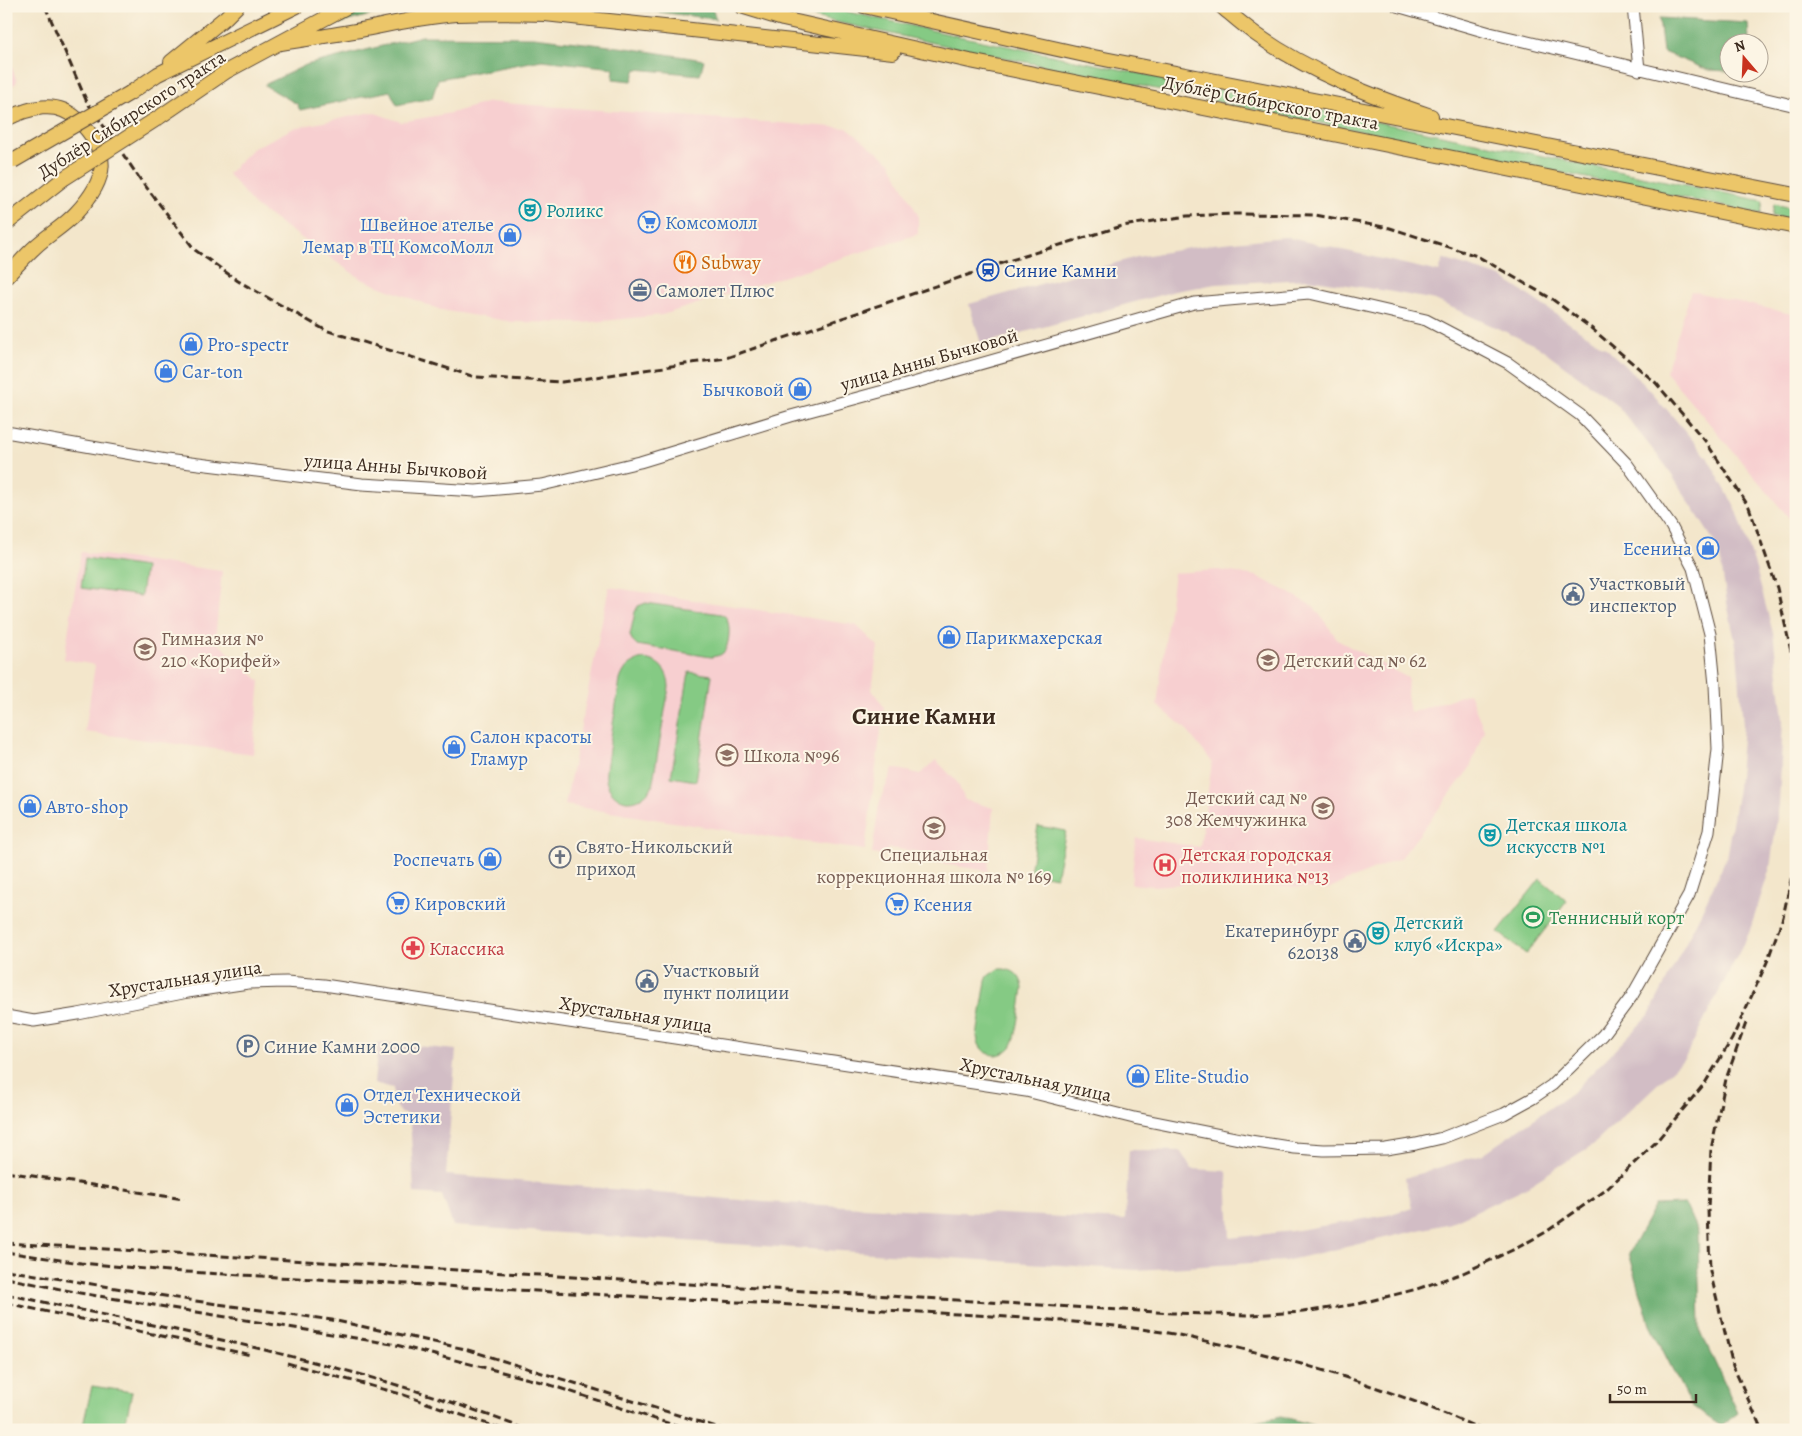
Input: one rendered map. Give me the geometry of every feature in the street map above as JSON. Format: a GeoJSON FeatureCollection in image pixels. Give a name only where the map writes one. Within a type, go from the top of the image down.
{"type":"FeatureCollection","features":[{"type":"Feature","properties":{"kind":"main road"},"geometry":{"type":"LineString","coordinates":[[158,74],[237,6]]}},
{"type":"Feature","properties":{"kind":"main road","name":"Дублёр Сибирского тракта"},"geometry":{"type":"LineString","coordinates":[[10,164],[130,93],[158,74],[297,6]]}},
{"type":"Feature","properties":{"kind":"main road","name":"Дублёр Сибирского тракта"},"geometry":{"type":"LineString","coordinates":[[6,224],[63,179],[227,71],[348,6]]}},
{"type":"Feature","properties":{"kind":"main road","name":"Дублёр Сибирского тракта"},"geometry":{"type":"LineString","coordinates":[[741,6],[782,19],[970,61],[1796,227]]}},
{"type":"Feature","properties":{"kind":"main road","name":"Дублёр Сибирского тракта"},"geometry":{"type":"LineString","coordinates":[[864,6],[1089,56],[1796,195]]}},
{"type":"Feature","properties":{"kind":"main road","name":"Дублёр Сибирского тракта"},"geometry":{"type":"LineString","coordinates":[[1220,6],[1257,35],[1293,57],[1344,83],[1400,106],[1506,139]]}},
{"type":"Feature","properties":{"kind":"main road","name":"Дублёр Сибирского тракта"},"geometry":{"type":"LineString","coordinates":[[281,43],[395,22],[457,14],[545,14],[636,25],[788,39],[970,61]]}},
{"type":"Feature","properties":{"kind":"main road"},"geometry":{"type":"LineString","coordinates":[[6,119],[35,108],[57,107],[71,113],[87,129],[97,144],[102,159],[102,169],[99,185],[76,213],[35,247],[6,277]]}},
{"type":"Feature","properties":{"kind":"street"},"geometry":{"type":"LineString","coordinates":[[1397,6],[1490,33],[1796,106]]}},
{"type":"Feature","properties":{"kind":"street"},"geometry":{"type":"LineString","coordinates":[[1633,6],[1640,70]]}},
{"type":"Feature","properties":{"kind":"street","name":"улица Анны Бычковой"},"geometry":{"type":"LineString","coordinates":[[6,432],[166,460],[362,484],[476,491],[542,485],[640,462],[790,416],[1194,303],[1309,293],[1426,320],[1508,363],[1580,415],[1627,464],[1671,526],[1693,568],[1710,634]]}},
{"type":"Feature","properties":{"kind":"street","name":"Хрустальная улица"},"geometry":{"type":"LineString","coordinates":[[6,1016],[34,1021],[188,992],[248,983],[286,982],[387,994],[1026,1092],[1134,1118],[1295,1148],[1356,1150],[1416,1144],[1461,1132],[1504,1114],[1534,1098],[1552,1085],[1603,1035],[1648,971],[1689,895],[1709,831],[1718,749],[1710,634]]}},
{"type":"Feature","properties":{"kind":"shaded area"},"geometry":{"type":"Polygon","coordinates":[[[6,50],[17,82],[6,91],[6,50]]]}},
{"type":"Feature","properties":{"kind":"shaded area"},"geometry":{"type":"Polygon","coordinates":[[[489,102],[847,128],[890,162],[918,215],[918,234],[662,315],[583,323],[513,322],[441,310],[361,279],[255,206],[228,174],[252,149],[294,128],[372,112],[401,122],[451,113],[489,102]]]}},
{"type":"Feature","properties":{"kind":"shaded area"},"geometry":{"type":"Polygon","coordinates":[[[1285,237],[1439,272],[1443,259],[1501,277],[1607,349],[1651,391],[1707,457],[1737,511],[1756,569],[1773,633],[1783,719],[1779,804],[1770,868],[1749,933],[1685,1058],[1594,1144],[1525,1188],[1450,1223],[1285,1261],[1136,1270],[453,1226],[442,1195],[414,1193],[410,1115],[400,1113],[393,1099],[393,1088],[374,1083],[378,1042],[456,1050],[446,1175],[763,1202],[1125,1220],[1129,1150],[1180,1151],[1192,1169],[1227,1171],[1230,1238],[1292,1231],[1388,1215],[1412,1207],[1405,1178],[1483,1154],[1573,1092],[1649,1015],[1701,913],[1726,858],[1738,789],[1743,725],[1737,650],[1727,603],[1719,549],[1666,466],[1616,404],[1539,347],[1435,300],[1387,291],[1308,279],[1216,284],[1175,291],[981,344],[969,304],[1137,257],[1213,244],[1285,237]]]}},
{"type":"Feature","properties":{"kind":"shaded area"},"geometry":{"type":"Polygon","coordinates":[[[1691,291],[1796,315],[1796,526],[1666,372],[1691,291]]]}},
{"type":"Feature","properties":{"kind":"shaded area","name":"Гимназия № 210 «Корифей»"},"geometry":{"type":"Polygon","coordinates":[[[81,552],[222,571],[215,640],[260,681],[253,754],[85,732],[95,665],[64,659],[81,552]]]}},
{"type":"Feature","properties":{"kind":"shaded area"},"geometry":{"type":"Polygon","coordinates":[[[1218,570],[1256,576],[1314,607],[1339,641],[1408,678],[1407,695],[1410,713],[1469,693],[1484,730],[1470,768],[1401,858],[1327,889],[1194,883],[1153,886],[1131,884],[1136,838],[1200,847],[1212,762],[1185,728],[1157,705],[1174,573],[1218,570]]]}},
{"type":"Feature","properties":{"kind":"shaded area","name":"Школа №96"},"geometry":{"type":"Polygon","coordinates":[[[609,587],[856,625],[878,646],[872,690],[884,707],[865,850],[565,805],[609,587]]]}},
{"type":"Feature","properties":{"kind":"shaded area","name":"Специальная коррекционная школа № 169"},"geometry":{"type":"Polygon","coordinates":[[[936,760],[957,782],[965,800],[993,808],[988,871],[918,860],[919,852],[889,848],[887,856],[872,854],[879,804],[893,768],[920,774],[936,760]]]}},
{"type":"Feature","properties":{"kind":"shaded area"},"geometry":{"type":"Polygon","coordinates":[[[1796,1085],[1796,1237],[1793,1230],[1793,1128],[1796,1085]]]}},
{"type":"Feature","properties":{"kind":"green space"},"geometry":{"type":"Polygon","coordinates":[[[359,6],[411,6],[394,8],[328,27],[359,6]]]}},
{"type":"Feature","properties":{"kind":"green space"},"geometry":{"type":"Polygon","coordinates":[[[610,6],[705,6],[712,8],[716,19],[610,6]]]}},
{"type":"Feature","properties":{"kind":"green space"},"geometry":{"type":"Polygon","coordinates":[[[773,6],[821,6],[958,36],[1763,201],[1761,214],[943,45],[831,21],[773,6]]]}},
{"type":"Feature","properties":{"kind":"green space"},"geometry":{"type":"Polygon","coordinates":[[[1659,18],[1748,23],[1748,32],[1720,32],[1720,71],[1708,70],[1663,52],[1659,18]]]}},
{"type":"Feature","properties":{"kind":"green space"},"geometry":{"type":"Polygon","coordinates":[[[422,36],[534,37],[627,48],[704,60],[700,75],[636,69],[632,81],[613,79],[614,68],[542,60],[438,79],[432,98],[397,105],[390,91],[300,110],[297,104],[264,85],[306,65],[422,36]]]}},
{"type":"Feature","properties":{"kind":"green space"},"geometry":{"type":"Polygon","coordinates":[[[1774,204],[1796,209],[1796,220],[1772,216],[1774,204]]]}},
{"type":"Feature","properties":{"kind":"green space"},"geometry":{"type":"Polygon","coordinates":[[[85,558],[145,567],[141,596],[81,588],[85,558]]]}},
{"type":"Feature","properties":{"kind":"green space"},"geometry":{"type":"Polygon","coordinates":[[[646,603],[721,614],[726,618],[729,632],[725,650],[720,655],[711,657],[637,645],[630,635],[638,606],[646,603]]]}},
{"type":"Feature","properties":{"kind":"green space"},"geometry":{"type":"Polygon","coordinates":[[[643,659],[654,662],[662,667],[667,676],[669,687],[652,787],[641,798],[626,801],[613,794],[606,780],[606,768],[620,680],[628,666],[643,659]]]}},
{"type":"Feature","properties":{"kind":"green space"},"geometry":{"type":"Polygon","coordinates":[[[689,672],[712,675],[696,781],[671,777],[689,672]]]}},
{"type":"Feature","properties":{"kind":"green space"},"geometry":{"type":"Polygon","coordinates":[[[1038,826],[1066,831],[1056,877],[1030,872],[1038,826]]]}},
{"type":"Feature","properties":{"kind":"green space","name":"Теннисный корт"},"geometry":{"type":"Polygon","coordinates":[[[1540,879],[1567,901],[1526,954],[1498,932],[1540,879]]]}},
{"type":"Feature","properties":{"kind":"green space"},"geometry":{"type":"Polygon","coordinates":[[[998,969],[1015,973],[1020,979],[1023,988],[1017,1027],[1011,1047],[1001,1054],[993,1055],[982,1049],[977,1036],[986,981],[988,976],[998,969]]]}},
{"type":"Feature","properties":{"kind":"green space"},"geometry":{"type":"Polygon","coordinates":[[[1685,1204],[1698,1233],[1700,1330],[1738,1413],[1721,1426],[1691,1406],[1650,1325],[1629,1253],[1655,1205],[1685,1204]]]}},
{"type":"Feature","properties":{"kind":"green space"},"geometry":{"type":"Polygon","coordinates":[[[92,1386],[132,1392],[124,1430],[82,1430],[92,1386]]]}},
{"type":"Feature","properties":{"kind":"green space"},"geometry":{"type":"Polygon","coordinates":[[[1281,1416],[1329,1430],[1223,1430],[1281,1416]]]}},
{"type":"Feature","properties":{"kind":"railway"},"geometry":{"type":"LineString","coordinates":[[45,6],[87,102],[140,179],[195,250],[238,281],[325,330],[475,377],[562,382],[726,358],[1008,261],[1122,226],[1187,216],[1235,214],[1315,215],[1390,228],[1477,256],[1552,299],[1591,328],[1656,383],[1706,442],[1749,507],[1777,588],[1796,674]]}},
{"type":"Feature","properties":{"kind":"railway"},"geometry":{"type":"LineString","coordinates":[[6,1243],[1172,1313],[1250,1315],[1303,1312],[1358,1304],[1417,1289],[1463,1273],[1517,1248],[1546,1232],[1606,1190],[1655,1143],[1705,1083],[1732,1039],[1767,962],[1783,917],[1796,856]]}},
{"type":"Feature","properties":{"kind":"railway"},"geometry":{"type":"LineString","coordinates":[[1746,1023],[1726,1079],[1711,1149],[1708,1209],[1710,1271],[1733,1366],[1762,1430]]}},
{"type":"Feature","properties":{"kind":"railway"},"geometry":{"type":"LineString","coordinates":[[6,1172],[184,1199]]}},
{"type":"Feature","properties":{"kind":"railway"},"geometry":{"type":"LineString","coordinates":[[6,1252],[81,1263],[168,1271],[984,1316],[1136,1329],[1174,1334],[1280,1358],[1315,1368],[1417,1402],[1483,1430]]}},
{"type":"Feature","properties":{"kind":"railway"},"geometry":{"type":"LineString","coordinates":[[6,1270],[189,1300],[332,1320],[465,1349],[726,1430]]}},
{"type":"Feature","properties":{"kind":"railway"},"geometry":{"type":"LineString","coordinates":[[6,1278],[80,1293],[392,1344],[541,1382],[689,1430]]}},
{"type":"Feature","properties":{"kind":"railway"},"geometry":{"type":"LineString","coordinates":[[6,1294],[270,1351],[400,1386],[464,1406],[527,1430]]}},
{"type":"Feature","properties":{"kind":"railway"},"geometry":{"type":"LineString","coordinates":[[6,1303],[251,1355]]}},
{"type":"Feature","properties":{"kind":"railway"},"geometry":{"type":"LineString","coordinates":[[287,1363],[401,1394],[505,1430]]}},
{"type":"Feature","properties":{"kind":"place","name":"Роликс"},"geometry":{"type":"Point","coordinates":[530,210]}},
{"type":"Feature","properties":{"kind":"place","name":"Комсомолл"},"geometry":{"type":"Point","coordinates":[649,222]}},
{"type":"Feature","properties":{"kind":"place","name":"Швейное ателье Лемар в ТЦ КомсоМолл"},"geometry":{"type":"Point","coordinates":[510,235]}},
{"type":"Feature","properties":{"kind":"place","name":"Subway"},"geometry":{"type":"Point","coordinates":[685,262]}},
{"type":"Feature","properties":{"kind":"place","name":"Синие Камни"},"geometry":{"type":"Point","coordinates":[988,270]}},
{"type":"Feature","properties":{"kind":"place","name":"Самолет Плюс"},"geometry":{"type":"Point","coordinates":[640,290]}},
{"type":"Feature","properties":{"kind":"place","name":"Pro-spectr"},"geometry":{"type":"Point","coordinates":[191,344]}},
{"type":"Feature","properties":{"kind":"place","name":"Car-ton"},"geometry":{"type":"Point","coordinates":[166,371]}},
{"type":"Feature","properties":{"kind":"place","name":"Бычковой"},"geometry":{"type":"Point","coordinates":[800,389]}},
{"type":"Feature","properties":{"kind":"place","name":"Есенина"},"geometry":{"type":"Point","coordinates":[1708,548]}},
{"type":"Feature","properties":{"kind":"place","name":"Участковый инспектор"},"geometry":{"type":"Point","coordinates":[1573,594]}},
{"type":"Feature","properties":{"kind":"place","name":"Парикмахерская"},"geometry":{"type":"Point","coordinates":[949,637]}},
{"type":"Feature","properties":{"kind":"place","name":"Гимназия № 210 «Корифей»"},"geometry":{"type":"Point","coordinates":[145,649]}},
{"type":"Feature","properties":{"kind":"place","name":"Детский сад № 62"},"geometry":{"type":"Point","coordinates":[1268,660]}},
{"type":"Feature","properties":{"kind":"place","name":"Салон красоты Гламур"},"geometry":{"type":"Point","coordinates":[454,747]}},
{"type":"Feature","properties":{"kind":"place","name":"Школа №96"},"geometry":{"type":"Point","coordinates":[727,755]}},
{"type":"Feature","properties":{"kind":"place","name":"Авто-shop"},"geometry":{"type":"Point","coordinates":[30,806]}},
{"type":"Feature","properties":{"kind":"place","name":"Детский сад № 308 Жемчужинка"},"geometry":{"type":"Point","coordinates":[1323,808]}},
{"type":"Feature","properties":{"kind":"place","name":"Специальная коррекционная школа № 169"},"geometry":{"type":"Point","coordinates":[934,828]}},
{"type":"Feature","properties":{"kind":"place","name":"Детская школа искусств №1"},"geometry":{"type":"Point","coordinates":[1490,835]}},
{"type":"Feature","properties":{"kind":"place","name":"Свято-Никольский приход"},"geometry":{"type":"Point","coordinates":[560,857]}},
{"type":"Feature","properties":{"kind":"place","name":"Роспечать"},"geometry":{"type":"Point","coordinates":[490,859]}},
{"type":"Feature","properties":{"kind":"place","name":"Детская городская поликлиника №13"},"geometry":{"type":"Point","coordinates":[1165,865]}},
{"type":"Feature","properties":{"kind":"place","name":"Кировский"},"geometry":{"type":"Point","coordinates":[398,903]}},
{"type":"Feature","properties":{"kind":"place","name":"Ксения"},"geometry":{"type":"Point","coordinates":[897,904]}},
{"type":"Feature","properties":{"kind":"place","name":"Теннисный корт"},"geometry":{"type":"Point","coordinates":[1533,917]}},
{"type":"Feature","properties":{"kind":"place","name":"Детский клуб «Искра»"},"geometry":{"type":"Point","coordinates":[1378,933]}},
{"type":"Feature","properties":{"kind":"place","name":"Екатеринбург 620138"},"geometry":{"type":"Point","coordinates":[1355,941]}},
{"type":"Feature","properties":{"kind":"place","name":"Классика"},"geometry":{"type":"Point","coordinates":[413,948]}},
{"type":"Feature","properties":{"kind":"place","name":"Участковый пункт полиции"},"geometry":{"type":"Point","coordinates":[647,981]}},
{"type":"Feature","properties":{"kind":"place","name":"Синие Камни 2000"},"geometry":{"type":"Point","coordinates":[248,1046]}},
{"type":"Feature","properties":{"kind":"place","name":"Elite-Studio"},"geometry":{"type":"Point","coordinates":[1138,1076]}},
{"type":"Feature","properties":{"kind":"place","name":"Отдел Технической Эстетики"},"geometry":{"type":"Point","coordinates":[347,1105]}},
{"type":"Feature","properties":{"kind":"district","name":"Синие Камни"},"geometry":{"type":"Point","coordinates":[924,716]}}]}
